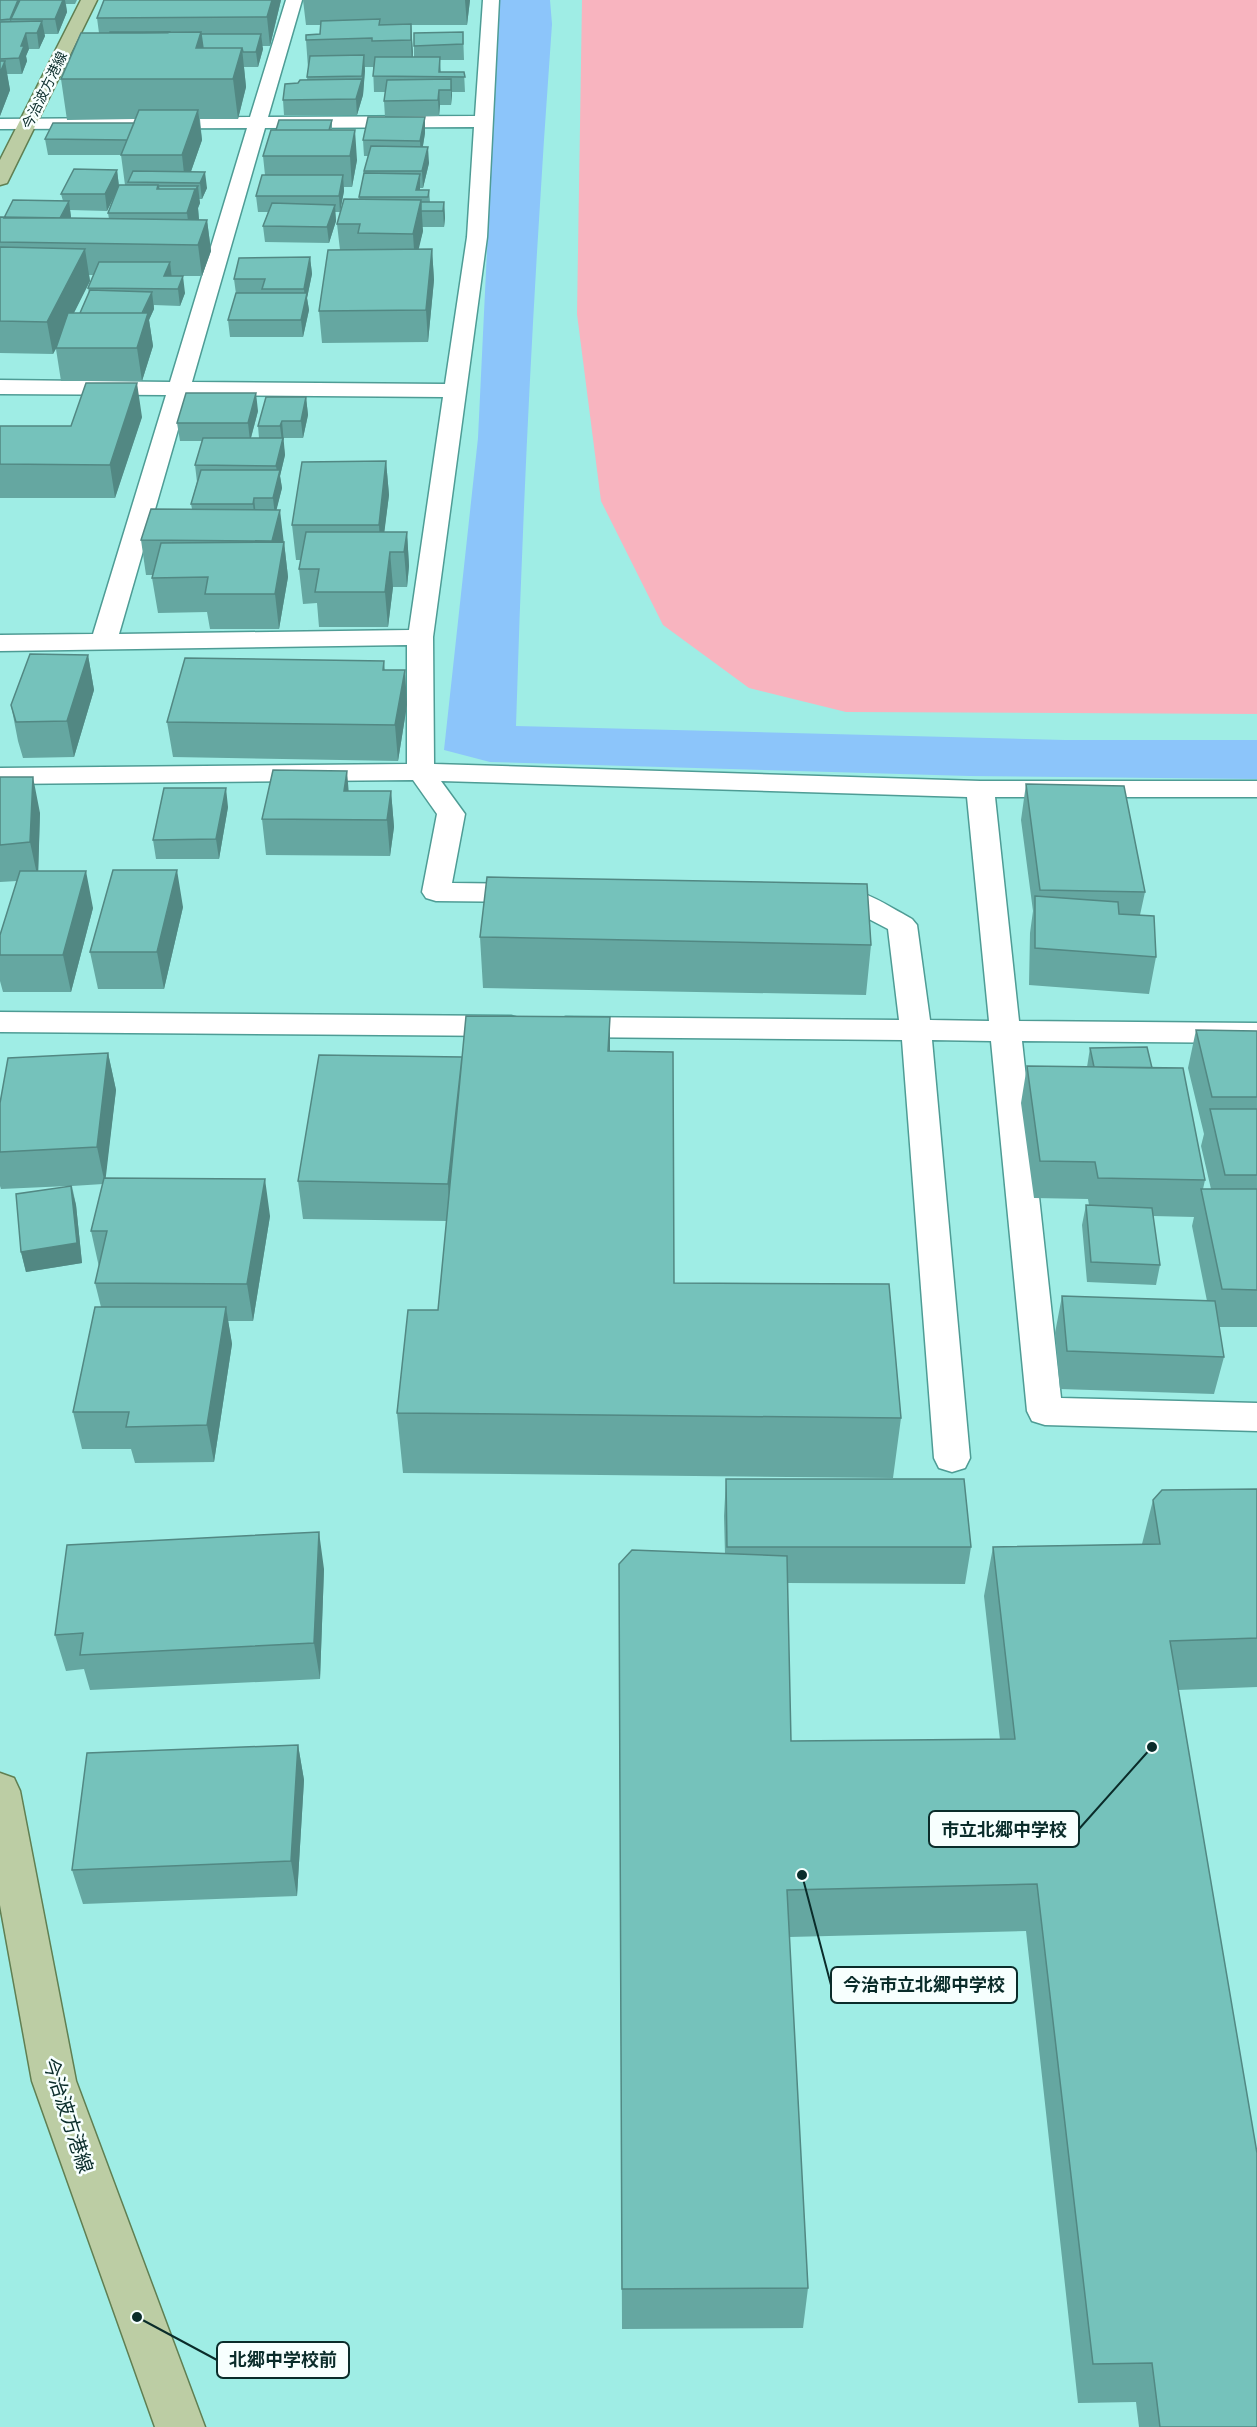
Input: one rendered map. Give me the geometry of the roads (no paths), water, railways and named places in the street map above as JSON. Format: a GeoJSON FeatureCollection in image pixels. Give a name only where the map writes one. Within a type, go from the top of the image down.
{"type":"FeatureCollection","features":[{"type":"Feature","properties":{"kind":"main road","name":"今治波方港線"},"geometry":{"type":"LineString","coordinates":[[0,179],[89,0]]}},
{"type":"Feature","properties":{"kind":"main road","name":"今治波方港線"},"geometry":{"type":"LineString","coordinates":[[0,1791],[54,2082],[180,2427]]}},
{"type":"Feature","properties":{"kind":"street"},"geometry":{"type":"LineString","coordinates":[[104,641],[294,0]]}},
{"type":"Feature","properties":{"kind":"street"},"geometry":{"type":"LineString","coordinates":[[491,0],[477,237],[420,637],[421,772],[451,814],[436,892],[554,893]]}},
{"type":"Feature","properties":{"kind":"street"},"geometry":{"type":"LineString","coordinates":[[0,124],[483,121]]}},
{"type":"Feature","properties":{"kind":"street"},"geometry":{"type":"LineString","coordinates":[[0,387],[454,391]]}},
{"type":"Feature","properties":{"kind":"street"},"geometry":{"type":"LineString","coordinates":[[0,643],[420,637]]}},
{"type":"Feature","properties":{"kind":"street"},"geometry":{"type":"LineString","coordinates":[[0,776],[421,772],[980,789],[1257,789]]}},
{"type":"Feature","properties":{"kind":"street"},"geometry":{"type":"LineString","coordinates":[[980,789],[1046,1412],[1257,1417]]}},
{"type":"Feature","properties":{"kind":"street"},"geometry":{"type":"LineString","coordinates":[[800,896],[847,896],[902,925],[916,1030],[952,1458]]}},
{"type":"Feature","properties":{"kind":"street"},"geometry":{"type":"LineString","coordinates":[[0,1022],[1257,1033]]}},
{"type":"Feature","properties":{"kind":"water"},"geometry":{"type":"Polygon","coordinates":[[[499,0],[550,0],[552,24],[530,375],[516,726],[1065,740],[1257,740],[1257,779],[969,776],[490,762],[444,750],[478,438],[499,0]]]}},
{"type":"Feature","properties":{"kind":"place","name":"市立北郷中学校"},"geometry":{"type":"Point","coordinates":[1152,1747]}},
{"type":"Feature","properties":{"kind":"place","name":"今治市立北郷中学校"},"geometry":{"type":"Point","coordinates":[802,1875]}},
{"type":"Feature","properties":{"kind":"place","name":"北郷中学校前"},"geometry":{"type":"Point","coordinates":[137,2317]}}]}
